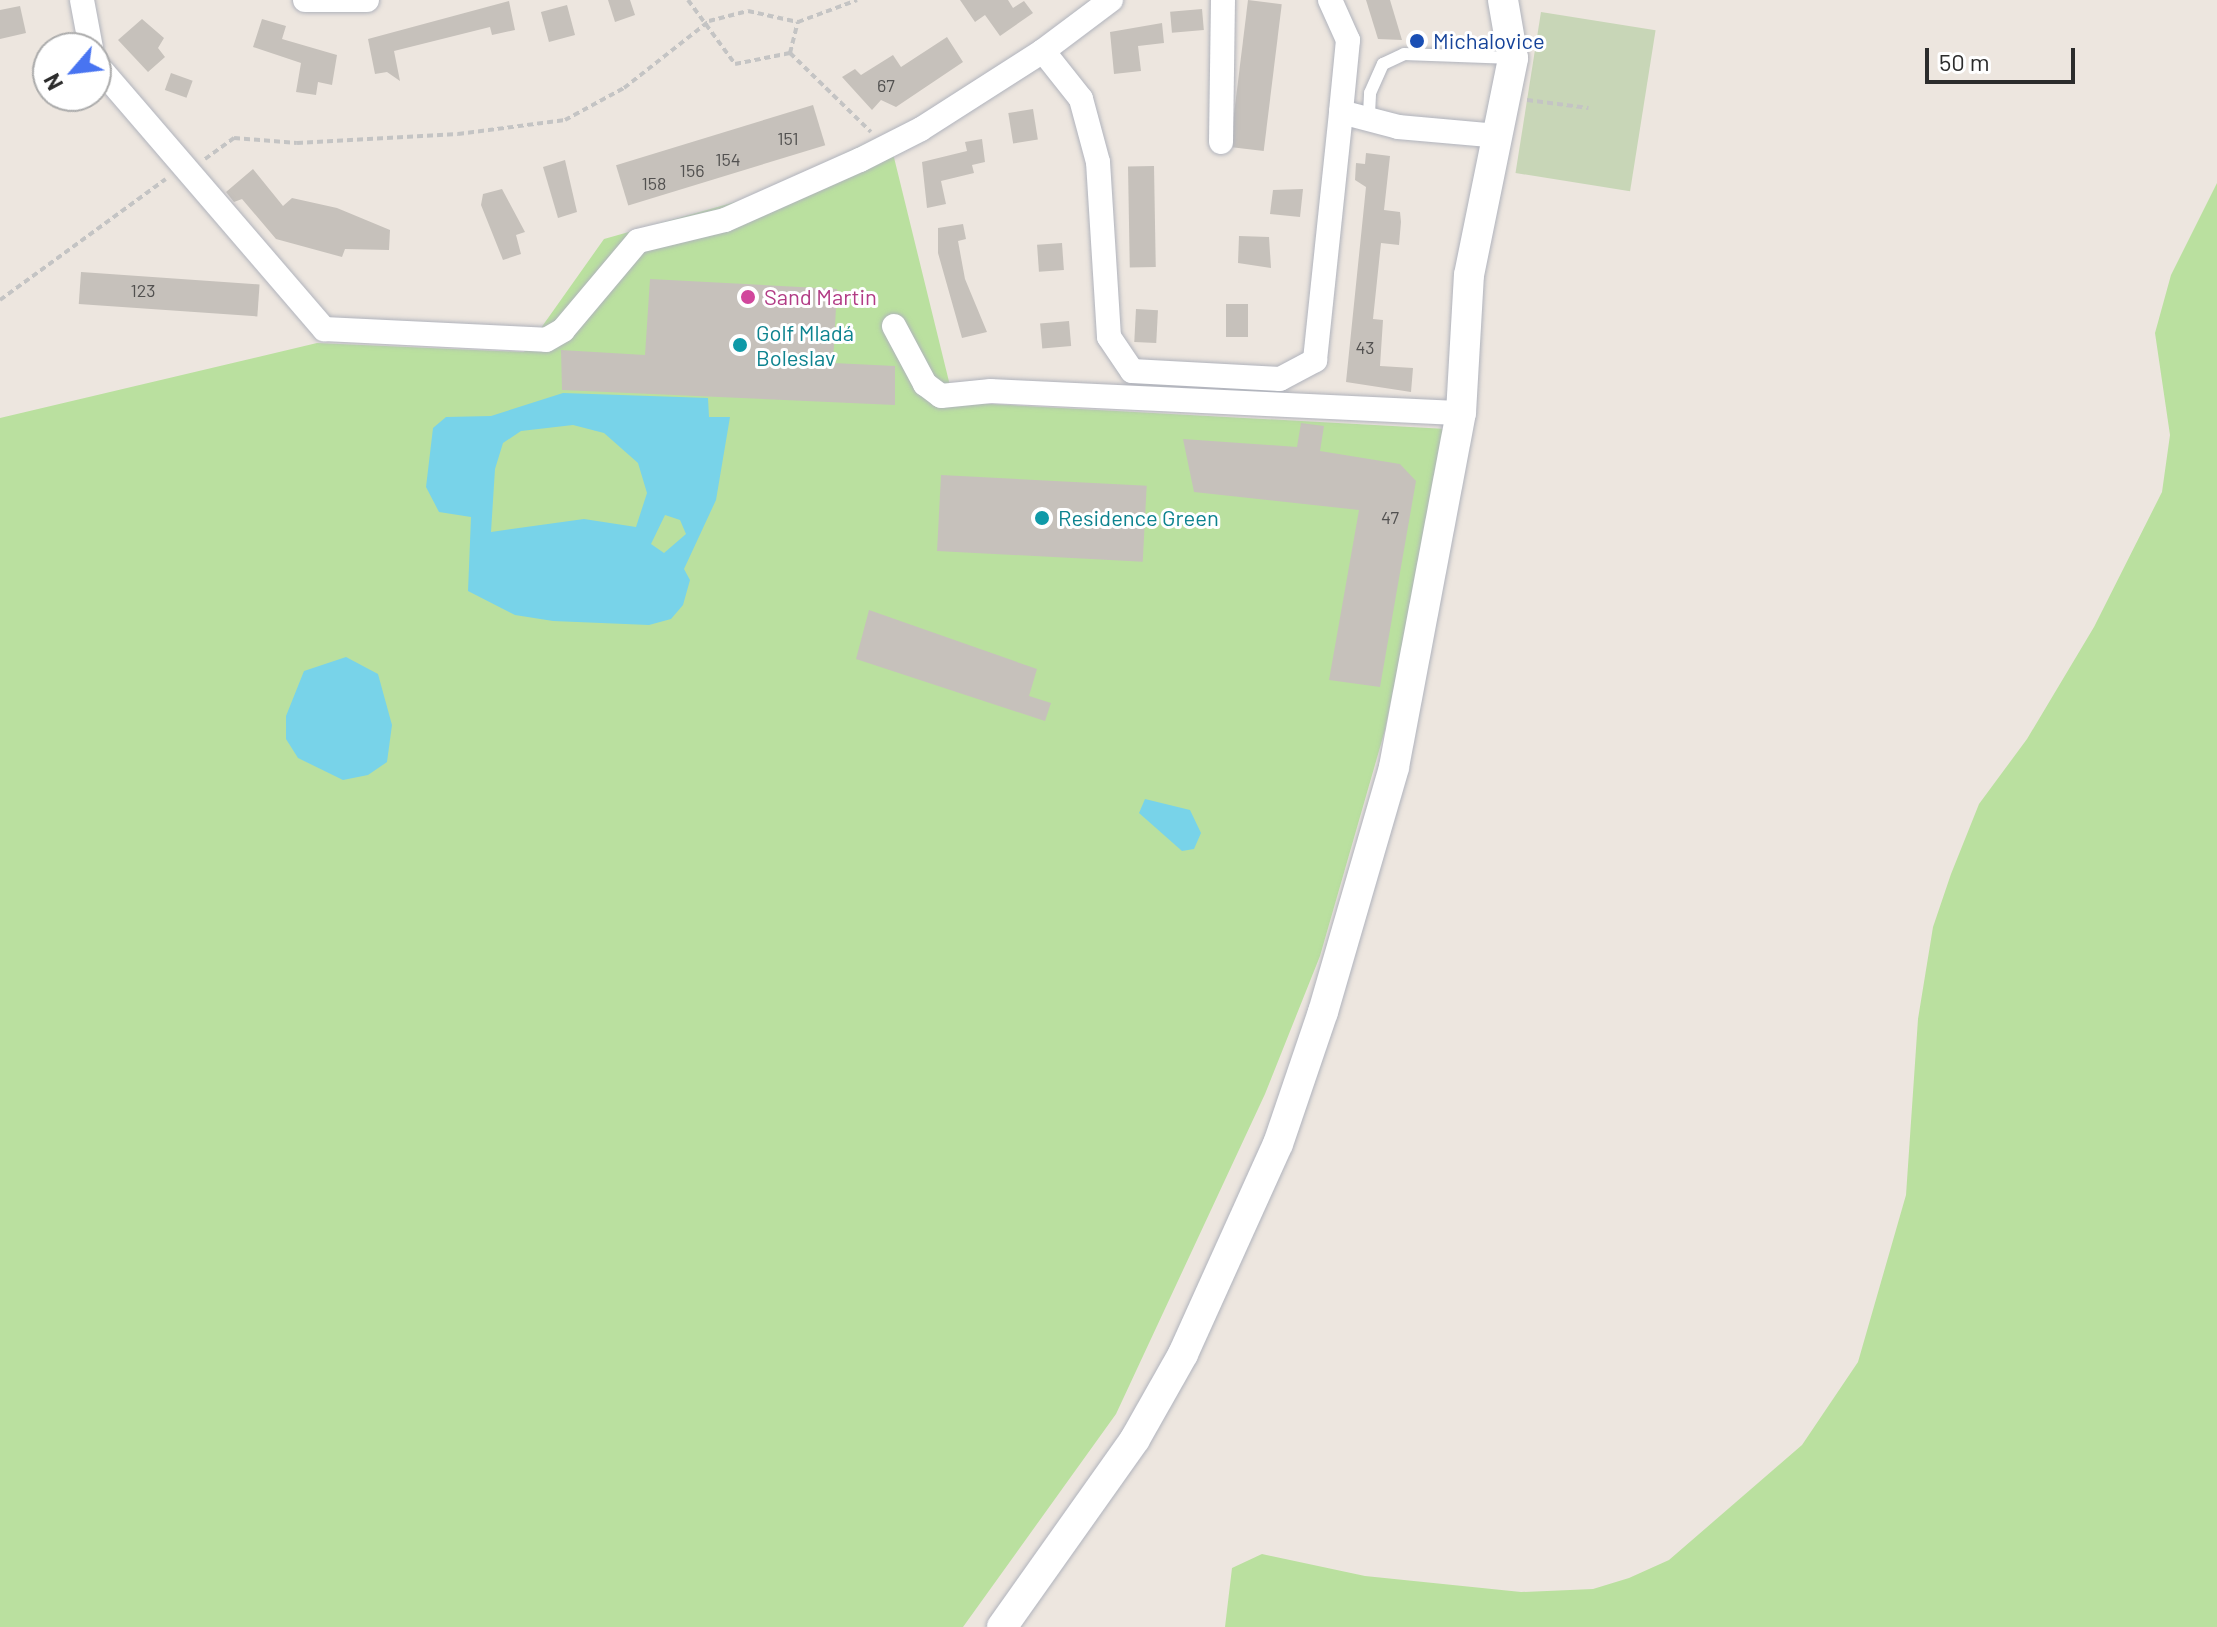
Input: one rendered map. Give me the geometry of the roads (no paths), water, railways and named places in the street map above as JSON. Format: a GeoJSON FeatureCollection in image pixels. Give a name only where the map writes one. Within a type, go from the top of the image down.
{"type":"FeatureCollection","features":[{"type":"Feature","properties":{"kind":"street"},"geometry":{"type":"LineString","coordinates":[[82,0],[88,32]]}},
{"type":"Feature","properties":{"kind":"street"},"geometry":{"type":"LineString","coordinates":[[305,0],[367,0]]}},
{"type":"Feature","properties":{"kind":"street"},"geometry":{"type":"LineString","coordinates":[[112,83],[324,329],[546,340],[563,330],[638,241],[725,220],[886,148],[1043,51],[1111,0]]}},
{"type":"Feature","properties":{"kind":"street"},"geometry":{"type":"LineString","coordinates":[[1221,142],[1223,0]]}},
{"type":"Feature","properties":{"kind":"street"},"geometry":{"type":"LineString","coordinates":[[1043,51],[1085,112],[1098,162],[1109,337],[1132,371],[1280,379],[1315,360],[1348,40],[1330,0]]}},
{"type":"Feature","properties":{"kind":"street"},"geometry":{"type":"LineString","coordinates":[[1002,1627],[1149,1415],[1222,1276],[1278,1144],[1394,767],[1461,413],[1469,275],[1508,99],[1513,58],[1503,0]]}},
{"type":"Feature","properties":{"kind":"street"},"geometry":{"type":"LineString","coordinates":[[1341,112],[1369,114],[1398,127],[1498,136]]}},
{"type":"Feature","properties":{"kind":"street"},"geometry":{"type":"LineString","coordinates":[[894,326],[925,384],[941,396],[991,391],[1461,413]]}},
{"type":"Feature","properties":{"kind":"lane"},"geometry":{"type":"LineString","coordinates":[[1369,114],[1370,93],[1383,64],[1404,54],[1513,58]]}},
{"type":"Feature","properties":{"kind":"water"},"geometry":{"type":"Polygon","coordinates":[[[563,393],[708,398],[709,417],[730,417],[716,500],[684,569],[690,580],[683,605],[671,619],[649,625],[553,621],[515,615],[468,591],[471,517],[439,512],[426,487],[433,428],[446,417],[491,416],[563,393]],[[573,425],[521,431],[503,443],[495,469],[491,532],[584,519],[636,527],[647,493],[638,463],[604,433],[573,425]],[[665,515],[651,544],[664,553],[686,534],[680,520],[665,515]]]}},
{"type":"Feature","properties":{"kind":"water"},"geometry":{"type":"Polygon","coordinates":[[[346,657],[378,674],[392,725],[387,762],[368,775],[343,780],[298,758],[286,739],[286,716],[304,671],[346,657]]]}},
{"type":"Feature","properties":{"kind":"water"},"geometry":{"type":"Polygon","coordinates":[[[1145,799],[1190,810],[1201,833],[1194,849],[1182,851],[1139,813],[1145,799]]]}},
{"type":"Feature","properties":{"kind":"place","name":"Michalovice"},"geometry":{"type":"Point","coordinates":[1417,41]}},
{"type":"Feature","properties":{"kind":"place","name":"Sand Martin"},"geometry":{"type":"Point","coordinates":[748,297]}},
{"type":"Feature","properties":{"kind":"place","name":"Golf Mladá Boleslav"},"geometry":{"type":"Point","coordinates":[740,345]}},
{"type":"Feature","properties":{"kind":"place","name":"Residence Green"},"geometry":{"type":"Point","coordinates":[1042,518]}}]}
